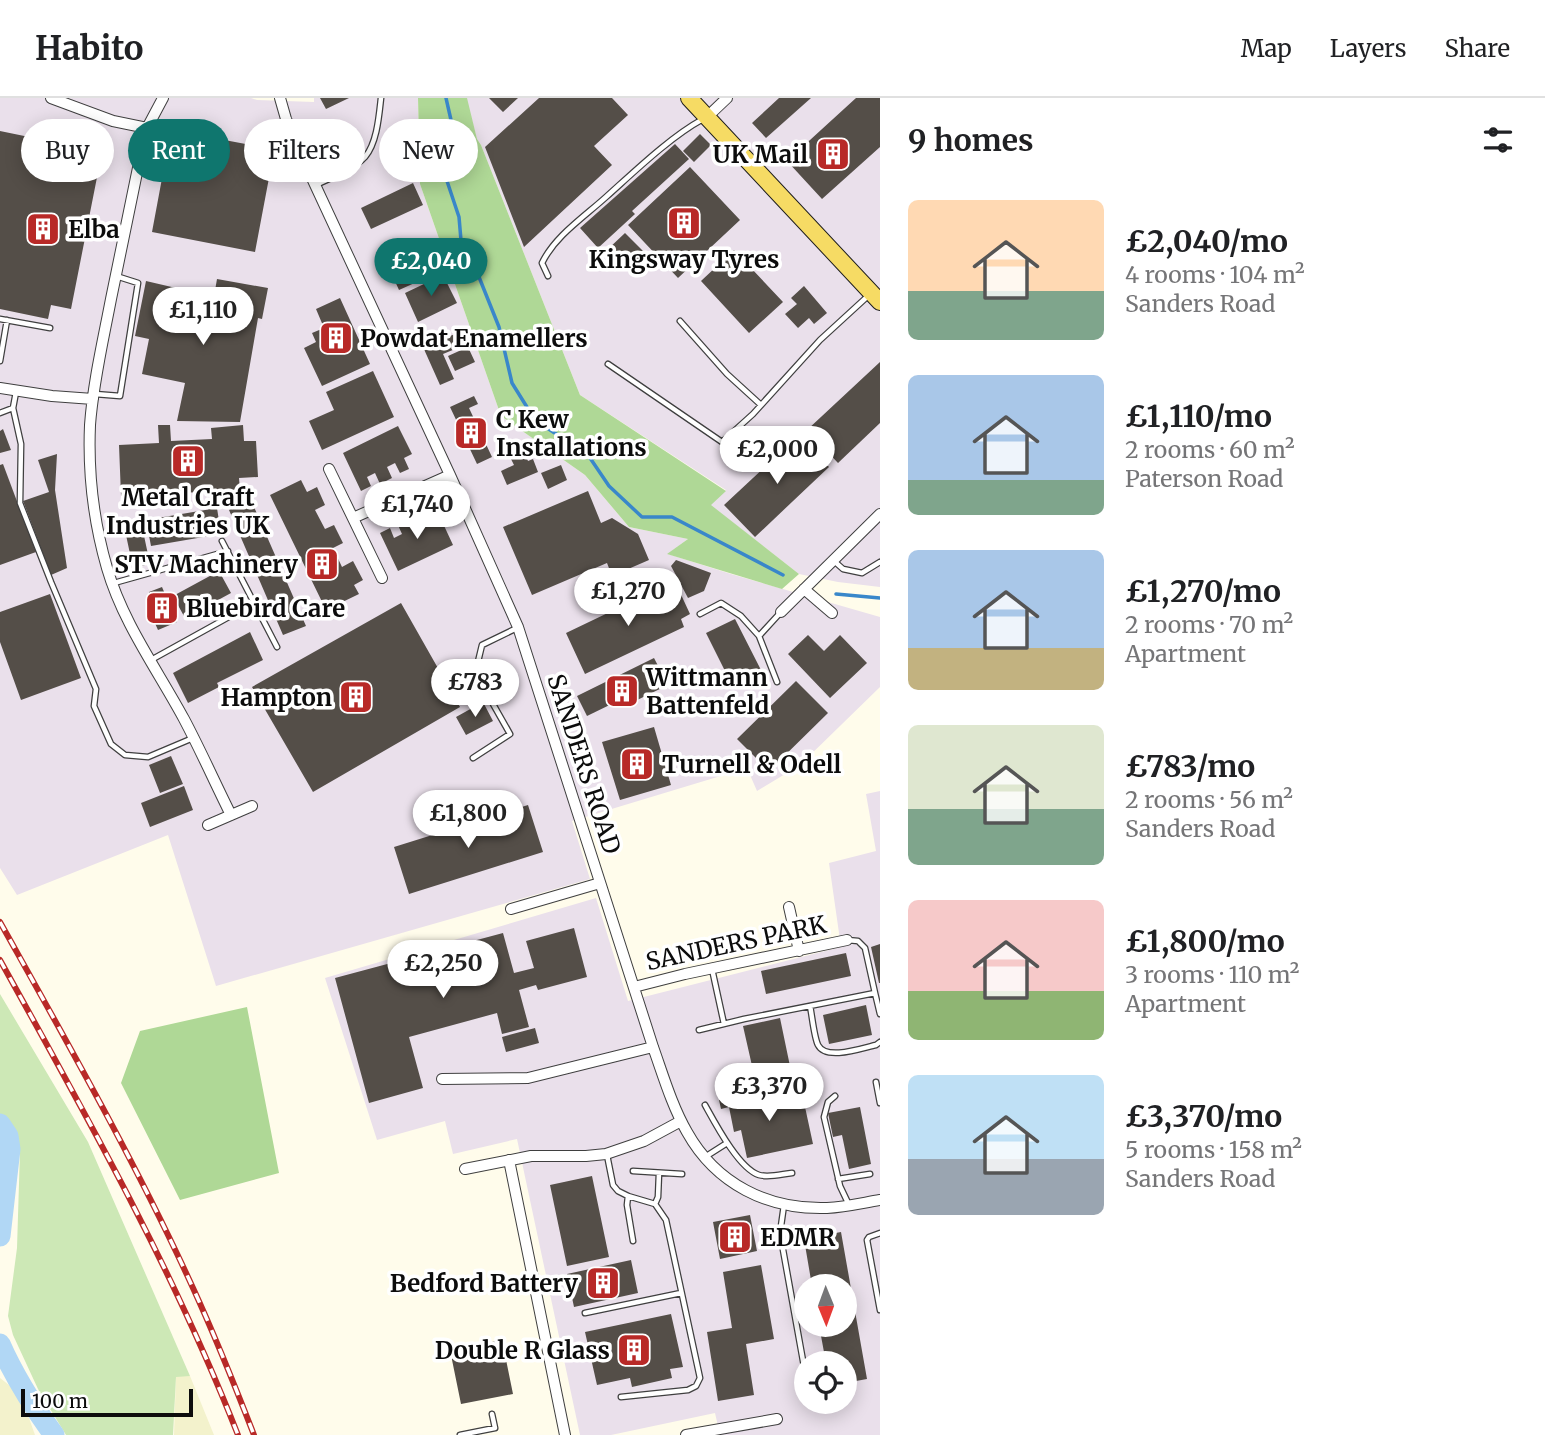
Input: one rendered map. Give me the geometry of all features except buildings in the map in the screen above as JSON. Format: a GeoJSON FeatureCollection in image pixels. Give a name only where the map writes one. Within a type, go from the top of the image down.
{"type":"FeatureCollection","features":[{"type":"Feature","properties":{"kind":"main road"},"geometry":{"type":"LineString","coordinates":[[689,98],[876,298]]}},
{"type":"Feature","properties":{"kind":"street"},"geometry":{"type":"LineString","coordinates":[[51,98],[128,124]]}},
{"type":"Feature","properties":{"kind":"street"},"geometry":{"type":"LineString","coordinates":[[152,119],[163,98]]}},
{"type":"Feature","properties":{"kind":"street","name":"SANDERS ROAD"},"geometry":{"type":"LineString","coordinates":[[280,98],[290,128],[316,186],[518,627],[653,1047],[681,1121],[704,1158],[731,1181],[765,1200],[827,1208],[880,1200]]}},
{"type":"Feature","properties":{"kind":"street"},"geometry":{"type":"LineString","coordinates":[[707,117],[727,98]]}},
{"type":"Feature","properties":{"kind":"street"},"geometry":{"type":"LineString","coordinates":[[135,182],[93,396],[90,453],[93,495],[113,584],[132,629],[193,738],[231,815]]}},
{"type":"Feature","properties":{"kind":"street"},"geometry":{"type":"LineString","coordinates":[[0,388],[16,392],[93,396]]}},
{"type":"Feature","properties":{"kind":"street"},"geometry":{"type":"LineString","coordinates":[[329,469],[382,578]]}},
{"type":"Feature","properties":{"kind":"street"},"geometry":{"type":"LineString","coordinates":[[353,518],[450,475]]}},
{"type":"Feature","properties":{"kind":"street"},"geometry":{"type":"LineString","coordinates":[[781,611],[880,514]]}},
{"type":"Feature","properties":{"kind":"street"},"geometry":{"type":"LineString","coordinates":[[804,589],[832,614]]}},
{"type":"Feature","properties":{"kind":"street"},"geometry":{"type":"LineString","coordinates":[[208,825],[252,806]]}},
{"type":"Feature","properties":{"kind":"street"},"geometry":{"type":"LineString","coordinates":[[511,908],[600,883]]}},
{"type":"Feature","properties":{"kind":"street"},"geometry":{"type":"LineString","coordinates":[[789,907],[799,951]]}},
{"type":"Feature","properties":{"kind":"street","name":"SANDERS PARK"},"geometry":{"type":"LineString","coordinates":[[634,987],[847,940]]}},
{"type":"Feature","properties":{"kind":"street"},"geometry":{"type":"LineString","coordinates":[[442,1079],[528,1078],[653,1047]]}},
{"type":"Feature","properties":{"kind":"street"},"geometry":{"type":"LineString","coordinates":[[465,1169],[531,1156],[606,1154],[644,1141],[681,1121]]}},
{"type":"Feature","properties":{"kind":"street"},"geometry":{"type":"LineString","coordinates":[[509,1160],[565,1435]]}},
{"type":"Feature","properties":{"kind":"street"},"geometry":{"type":"LineString","coordinates":[[686,1435],[726,1432],[777,1419]]}},
{"type":"Feature","properties":{"kind":"lane"},"geometry":{"type":"LineString","coordinates":[[316,186],[355,166],[366,156],[373,141],[381,98]]}},
{"type":"Feature","properties":{"kind":"lane"},"geometry":{"type":"LineString","coordinates":[[548,276],[542,263],[547,252],[562,237],[670,142],[707,117]]}},
{"type":"Feature","properties":{"kind":"lane"},"geometry":{"type":"LineString","coordinates":[[93,396],[120,396],[138,283],[116,276]]}},
{"type":"Feature","properties":{"kind":"lane"},"geometry":{"type":"LineString","coordinates":[[608,364],[722,442],[761,405],[820,340],[876,298]]}},
{"type":"Feature","properties":{"kind":"lane"},"geometry":{"type":"LineString","coordinates":[[0,319],[50,328]]}},
{"type":"Feature","properties":{"kind":"lane"},"geometry":{"type":"LineString","coordinates":[[0,361],[7,320]]}},
{"type":"Feature","properties":{"kind":"lane"},"geometry":{"type":"LineString","coordinates":[[680,321],[727,374],[761,405]]}},
{"type":"Feature","properties":{"kind":"lane"},"geometry":{"type":"LineString","coordinates":[[16,392],[13,408],[21,444],[20,503],[96,689],[94,706],[111,744],[124,755],[148,757],[193,738]]}},
{"type":"Feature","properties":{"kind":"lane"},"geometry":{"type":"LineString","coordinates":[[0,413],[13,408]]}},
{"type":"Feature","properties":{"kind":"lane"},"geometry":{"type":"LineString","coordinates":[[222,541],[276,647]]}},
{"type":"Feature","properties":{"kind":"lane"},"geometry":{"type":"LineString","coordinates":[[113,584],[228,551]]}},
{"type":"Feature","properties":{"kind":"lane"},"geometry":{"type":"LineString","coordinates":[[833,561],[843,569],[862,573],[880,562]]}},
{"type":"Feature","properties":{"kind":"lane"},"geometry":{"type":"LineString","coordinates":[[150,660],[254,603]]}},
{"type":"Feature","properties":{"kind":"lane"},"geometry":{"type":"LineString","coordinates":[[700,614],[721,603],[741,616],[759,636],[778,682]]}},
{"type":"Feature","properties":{"kind":"lane"},"geometry":{"type":"LineString","coordinates":[[759,636],[781,611]]}},
{"type":"Feature","properties":{"kind":"lane"},"geometry":{"type":"LineString","coordinates":[[473,758],[510,734],[476,670],[482,645],[518,627]]}},
{"type":"Feature","properties":{"kind":"lane"},"geometry":{"type":"LineString","coordinates":[[847,940],[858,941],[865,948],[880,1014]]}},
{"type":"Feature","properties":{"kind":"lane"},"geometry":{"type":"LineString","coordinates":[[712,968],[724,1024]]}},
{"type":"Feature","properties":{"kind":"lane"},"geometry":{"type":"LineString","coordinates":[[699,1030],[875,993]]}},
{"type":"Feature","properties":{"kind":"lane"},"geometry":{"type":"LineString","coordinates":[[810,1006],[818,1045],[823,1051],[835,1054],[880,1042]]}},
{"type":"Feature","properties":{"kind":"lane"},"geometry":{"type":"LineString","coordinates":[[876,1082],[880,1104]]}},
{"type":"Feature","properties":{"kind":"lane"},"geometry":{"type":"LineString","coordinates":[[835,1096],[828,1102],[824,1117],[838,1180],[849,1206]]}},
{"type":"Feature","properties":{"kind":"lane"},"geometry":{"type":"LineString","coordinates":[[705,1105],[727,1143],[749,1170],[758,1175],[769,1176],[792,1173]]}},
{"type":"Feature","properties":{"kind":"lane"},"geometry":{"type":"LineString","coordinates":[[704,1158],[727,1143]]}},
{"type":"Feature","properties":{"kind":"lane"},"geometry":{"type":"LineString","coordinates":[[606,1154],[613,1185],[618,1191],[655,1204],[666,1220],[700,1378],[696,1386],[688,1390],[621,1397]]}},
{"type":"Feature","properties":{"kind":"lane"},"geometry":{"type":"LineString","coordinates":[[633,1171],[682,1174]]}},
{"type":"Feature","properties":{"kind":"lane"},"geometry":{"type":"LineString","coordinates":[[655,1204],[658,1198],[659,1173]]}},
{"type":"Feature","properties":{"kind":"lane"},"geometry":{"type":"LineString","coordinates":[[838,1180],[870,1174]]}},
{"type":"Feature","properties":{"kind":"lane"},"geometry":{"type":"LineString","coordinates":[[628,1195],[633,1241]]}},
{"type":"Feature","properties":{"kind":"lane"},"geometry":{"type":"LineString","coordinates":[[784,1204],[780,1233],[801,1351]]}},
{"type":"Feature","properties":{"kind":"lane"},"geometry":{"type":"LineString","coordinates":[[880,1233],[867,1240],[880,1310]]}},
{"type":"Feature","properties":{"kind":"lane"},"geometry":{"type":"LineString","coordinates":[[585,1313],[681,1293]]}},
{"type":"Feature","properties":{"kind":"lane"},"geometry":{"type":"LineString","coordinates":[[460,1435],[495,1428],[492,1414]]}},
{"type":"Feature","properties":{"kind":"shaded area"},"geometry":{"type":"Polygon","coordinates":[[[0,98],[251,98],[314,102],[314,98],[418,98],[418,119],[379,119],[379,182],[420,182],[501,416],[585,475],[629,527],[688,539],[668,554],[880,617],[880,687],[800,765],[757,791],[747,768],[572,821],[590,879],[216,986],[168,835],[17,895],[0,868],[0,98]]]}},
{"type":"Feature","properties":{"kind":"shaded area"},"geometry":{"type":"Polygon","coordinates":[[[466,98],[880,98],[880,587],[799,574],[710,505],[726,490],[580,395],[478,140],[478,119],[472,119],[466,98]]]}},
{"type":"Feature","properties":{"kind":"shaded area"},"geometry":{"type":"Polygon","coordinates":[[[880,791],[880,1435],[720,1435],[715,1413],[611,1435],[580,1435],[517,1139],[453,1154],[445,1121],[377,1140],[325,978],[596,898],[628,1001],[841,947],[829,863],[876,851],[866,794],[880,791]]]}},
{"type":"Feature","properties":{"kind":"green space"},"geometry":{"type":"Polygon","coordinates":[[[418,98],[467,98],[472,119],[418,119],[418,98]]]}},
{"type":"Feature","properties":{"kind":"green space"},"geometry":{"type":"Polygon","coordinates":[[[478,140],[580,395],[726,491],[711,505],[799,574],[782,589],[667,554],[688,539],[629,527],[585,475],[501,416],[420,184],[478,182],[478,140]]]}},
{"type":"Feature","properties":{"kind":"green space"},"geometry":{"type":"Polygon","coordinates":[[[0,994],[88,1142],[190,1376],[176,1377],[173,1435],[66,1435],[38,1389],[13,1335],[8,1316],[17,1248],[20,1151],[5,1152],[8,1136],[0,1124],[0,994]]]}},
{"type":"Feature","properties":{"kind":"green space"},"geometry":{"type":"Polygon","coordinates":[[[247,1007],[279,1173],[180,1200],[121,1083],[140,1031],[247,1007]]]}},
{"type":"Feature","properties":{"kind":"green space"},"geometry":{"type":"Polygon","coordinates":[[[176,1376],[190,1376],[214,1435],[174,1435],[176,1376]]]}},
{"type":"Feature","properties":{"kind":"green space"},"geometry":{"type":"Polygon","coordinates":[[[0,1378],[14,1389],[35,1435],[0,1435],[0,1378]]]}},
{"type":"Feature","properties":{"kind":"waterway"},"geometry":{"type":"LineString","coordinates":[[446,98],[451,120],[447,181],[459,217],[462,252],[479,277],[499,327],[512,383],[535,420],[588,455],[609,486],[642,517],[672,517],[783,575]]}},
{"type":"Feature","properties":{"kind":"waterway"},"geometry":{"type":"LineString","coordinates":[[836,594],[880,598]]}},
{"type":"Feature","properties":{"kind":"waterway"},"geometry":{"type":"LineString","coordinates":[[0,1124],[8,1136],[10,1149],[0,1236]]}},
{"type":"Feature","properties":{"kind":"waterway"},"geometry":{"type":"LineString","coordinates":[[0,1344],[24,1391],[54,1435]]}},
{"type":"Feature","properties":{"kind":"railway"},"geometry":{"type":"LineString","coordinates":[[0,922],[100,1103],[171,1241],[225,1361],[254,1435]]}},
{"type":"Feature","properties":{"kind":"railway"},"geometry":{"type":"LineString","coordinates":[[0,960],[127,1193],[213,1373],[238,1435]]}},
{"type":"Feature","properties":{"kind":"place","name":"UK Mail"},"geometry":{"type":"Point","coordinates":[833,154]}},
{"type":"Feature","properties":{"kind":"place","name":"Kingsway Tyres"},"geometry":{"type":"Point","coordinates":[684,223]}},
{"type":"Feature","properties":{"kind":"place","name":"Elba"},"geometry":{"type":"Point","coordinates":[43,229]}},
{"type":"Feature","properties":{"kind":"place","name":"Powdat Enamellers"},"geometry":{"type":"Point","coordinates":[336,338]}},
{"type":"Feature","properties":{"kind":"place","name":"C Kew Installations"},"geometry":{"type":"Point","coordinates":[471,433]}},
{"type":"Feature","properties":{"kind":"place","name":"Metal Craft Industries UK"},"geometry":{"type":"Point","coordinates":[188,461]}},
{"type":"Feature","properties":{"kind":"place","name":"STV Machinery"},"geometry":{"type":"Point","coordinates":[322,564]}},
{"type":"Feature","properties":{"kind":"place","name":"Bluebird Care"},"geometry":{"type":"Point","coordinates":[162,608]}},
{"type":"Feature","properties":{"kind":"place","name":"Wittmann Battenfeld"},"geometry":{"type":"Point","coordinates":[622,691]}},
{"type":"Feature","properties":{"kind":"place","name":"Hampton"},"geometry":{"type":"Point","coordinates":[356,697]}},
{"type":"Feature","properties":{"kind":"place","name":"Turnell & Odell"},"geometry":{"type":"Point","coordinates":[637,764]}},
{"type":"Feature","properties":{"kind":"place","name":"EDMR"},"geometry":{"type":"Point","coordinates":[735,1237]}},
{"type":"Feature","properties":{"kind":"place","name":"Bedford Battery"},"geometry":{"type":"Point","coordinates":[603,1283]}},
{"type":"Feature","properties":{"kind":"place","name":"Double R Glass"},"geometry":{"type":"Point","coordinates":[634,1350]}}]}
